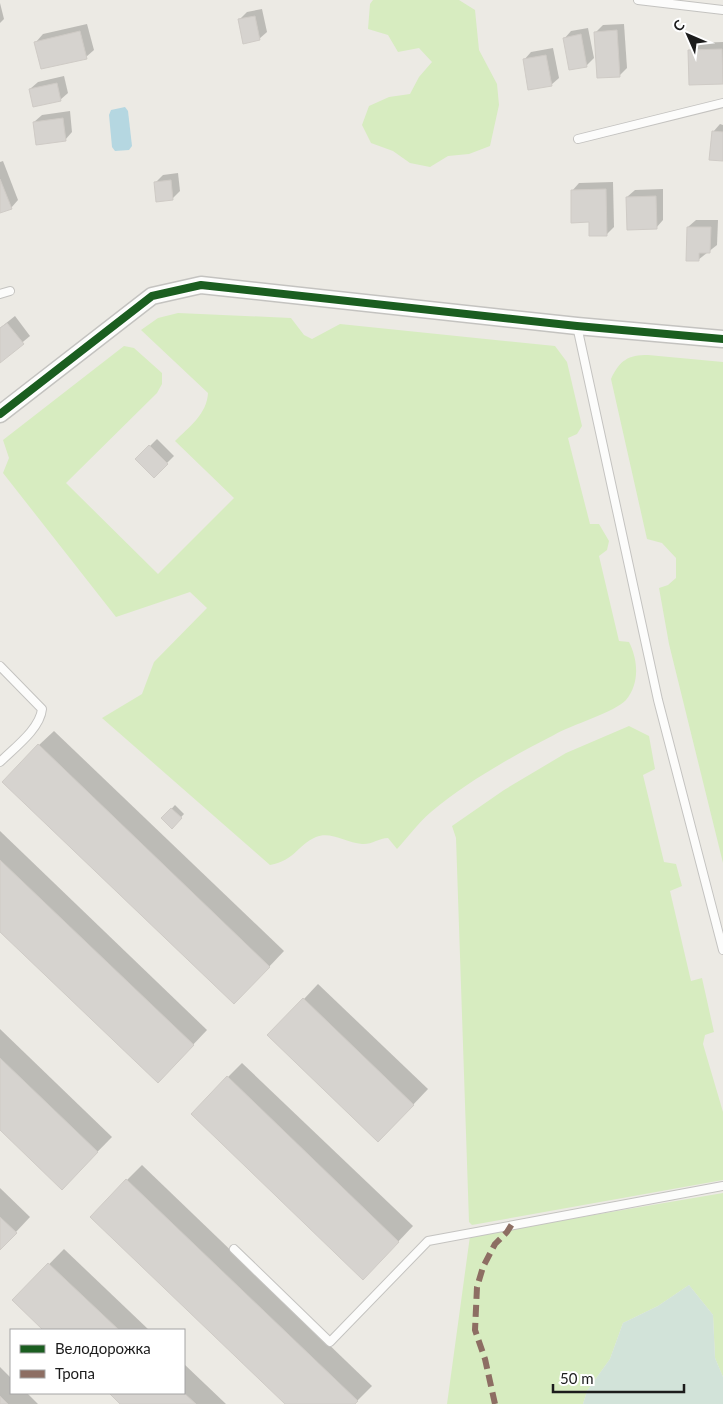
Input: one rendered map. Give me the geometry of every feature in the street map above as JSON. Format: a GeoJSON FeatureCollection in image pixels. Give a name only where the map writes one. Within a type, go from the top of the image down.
{"type":"FeatureCollection","features":[{"type":"Feature","properties":{"kind":"street"},"geometry":{"type":"LineString","coordinates":[[0,414],[152,296],[201,285],[577,326],[723,339]]}},
{"type":"Feature","properties":{"kind":"lane"},"geometry":{"type":"LineString","coordinates":[[638,0],[723,10]]}},
{"type":"Feature","properties":{"kind":"lane"},"geometry":{"type":"LineString","coordinates":[[578,139],[723,103]]}},
{"type":"Feature","properties":{"kind":"lane"},"geometry":{"type":"LineString","coordinates":[[0,294],[10,291]]}},
{"type":"Feature","properties":{"kind":"lane"},"geometry":{"type":"LineString","coordinates":[[577,326],[658,700],[723,950]]}},
{"type":"Feature","properties":{"kind":"lane"},"geometry":{"type":"LineString","coordinates":[[0,666],[42,709],[41,717],[36,724],[0,762]]}},
{"type":"Feature","properties":{"kind":"lane"},"geometry":{"type":"LineString","coordinates":[[234,1249],[330,1342],[428,1241],[723,1186]]}},
{"type":"Feature","properties":{"kind":"green space"},"geometry":{"type":"Polygon","coordinates":[[[373,0],[459,0],[475,10],[479,50],[497,84],[499,105],[490,146],[469,154],[448,156],[430,167],[410,163],[393,151],[371,143],[362,125],[369,106],[389,97],[410,94],[419,77],[432,62],[419,48],[398,52],[388,35],[368,29],[370,4],[373,0]]]}},
{"type":"Feature","properties":{"kind":"green space"},"geometry":{"type":"Polygon","coordinates":[[[178,313],[291,318],[304,335],[312,339],[340,324],[555,346],[567,362],[582,426],[577,434],[568,438],[590,524],[599,524],[609,541],[607,550],[599,556],[619,641],[629,642],[636,664],[634,686],[626,700],[603,714],[538,743],[475,780],[431,812],[417,825],[397,849],[388,838],[362,844],[327,835],[316,837],[304,844],[285,860],[270,865],[102,718],[142,694],[154,662],[207,608],[190,592],[116,617],[3,473],[9,458],[3,440],[124,346],[134,348],[162,373],[162,384],[157,393],[66,483],[158,574],[234,498],[175,441],[201,414],[207,401],[208,393],[141,330],[158,318],[178,313]]]}},
{"type":"Feature","properties":{"kind":"green space"},"geometry":{"type":"Polygon","coordinates":[[[648,355],[723,362],[723,863],[669,644],[659,588],[668,585],[676,578],[676,558],[662,543],[647,539],[611,379],[625,360],[635,356],[648,355]]]}},
{"type":"Feature","properties":{"kind":"green space"},"geometry":{"type":"Polygon","coordinates":[[[629,726],[649,736],[655,769],[643,775],[664,862],[676,864],[682,886],[670,891],[691,981],[702,978],[714,1032],[705,1035],[703,1044],[723,1112],[723,1180],[472,1225],[469,1222],[456,838],[452,826],[504,790],[566,753],[629,726]]]}},
{"type":"Feature","properties":{"kind":"green space"},"geometry":{"type":"Polygon","coordinates":[[[723,1193],[723,1377],[715,1358],[713,1315],[689,1285],[658,1306],[623,1323],[610,1359],[587,1391],[583,1404],[447,1404],[470,1236],[723,1193]]]}},
{"type":"Feature","properties":{"kind":"green space"},"geometry":{"type":"Polygon","coordinates":[[[689,1285],[713,1315],[715,1358],[723,1377],[723,1404],[583,1404],[587,1391],[610,1359],[623,1323],[658,1306],[689,1285]]]}},
{"type":"Feature","properties":{"kind":"water"},"geometry":{"type":"Polygon","coordinates":[[[125,107],[128,111],[132,146],[129,150],[115,151],[112,147],[109,115],[111,110],[125,107]]]}},
{"type":"Feature","properties":{"kind":"building"},"geometry":{"type":"Polygon","coordinates":[[[255,16],[260,40],[243,44],[238,19],[255,16]]]}},
{"type":"Feature","properties":{"kind":"building"},"geometry":{"type":"Polygon","coordinates":[[[617,30],[620,77],[597,78],[594,32],[617,30]]]}},
{"type":"Feature","properties":{"kind":"building"},"geometry":{"type":"Polygon","coordinates":[[[80,31],[87,59],[41,69],[34,42],[80,31]]]}},
{"type":"Feature","properties":{"kind":"building"},"geometry":{"type":"Polygon","coordinates":[[[581,34],[587,67],[569,70],[563,38],[581,34]]]}},
{"type":"Feature","properties":{"kind":"building"},"geometry":{"type":"Polygon","coordinates":[[[722,49],[723,84],[689,85],[688,50],[722,49]]]}},
{"type":"Feature","properties":{"kind":"building"},"geometry":{"type":"Polygon","coordinates":[[[546,55],[552,86],[528,90],[523,59],[546,55]]]}},
{"type":"Feature","properties":{"kind":"building"},"geometry":{"type":"Polygon","coordinates":[[[57,83],[61,101],[33,107],[29,89],[57,83]]]}},
{"type":"Feature","properties":{"kind":"building"},"geometry":{"type":"Polygon","coordinates":[[[63,118],[66,141],[36,145],[33,122],[63,118]]]}},
{"type":"Feature","properties":{"kind":"building"},"geometry":{"type":"Polygon","coordinates":[[[712,131],[723,132],[723,161],[709,160],[712,131]]]}},
{"type":"Feature","properties":{"kind":"building"},"geometry":{"type":"Polygon","coordinates":[[[0,179],[12,209],[0,213],[0,179]]]}},
{"type":"Feature","properties":{"kind":"building"},"geometry":{"type":"Polygon","coordinates":[[[171,180],[173,200],[156,202],[154,182],[171,180]]]}},
{"type":"Feature","properties":{"kind":"building"},"geometry":{"type":"Polygon","coordinates":[[[606,189],[607,236],[589,236],[589,222],[571,223],[571,190],[606,189]]]}},
{"type":"Feature","properties":{"kind":"building"},"geometry":{"type":"Polygon","coordinates":[[[656,196],[657,229],[627,230],[626,197],[656,196]]]}},
{"type":"Feature","properties":{"kind":"building"},"geometry":{"type":"Polygon","coordinates":[[[687,227],[711,227],[710,253],[699,253],[699,261],[686,261],[687,227]]]}},
{"type":"Feature","properties":{"kind":"building"},"geometry":{"type":"Polygon","coordinates":[[[7,323],[24,344],[0,363],[0,328],[7,323]]]}},
{"type":"Feature","properties":{"kind":"building"},"geometry":{"type":"Polygon","coordinates":[[[149,445],[168,464],[154,478],[135,459],[149,445]]]}},
{"type":"Feature","properties":{"kind":"building"},"geometry":{"type":"Polygon","coordinates":[[[38,744],[270,967],[234,1004],[2,782],[38,744]]]}},
{"type":"Feature","properties":{"kind":"building"},"geometry":{"type":"Polygon","coordinates":[[[171,808],[182,818],[172,829],[161,818],[171,808]]]}},
{"type":"Feature","properties":{"kind":"building"},"geometry":{"type":"Polygon","coordinates":[[[0,860],[194,1045],[158,1083],[0,932],[0,860]]]}},
{"type":"Feature","properties":{"kind":"building"},"geometry":{"type":"Polygon","coordinates":[[[303,998],[414,1105],[378,1142],[267,1035],[303,998]]]}},
{"type":"Feature","properties":{"kind":"building"},"geometry":{"type":"Polygon","coordinates":[[[0,1058],[98,1152],[62,1190],[0,1130],[0,1058]]]}},
{"type":"Feature","properties":{"kind":"building"},"geometry":{"type":"Polygon","coordinates":[[[227,1076],[399,1242],[363,1280],[191,1114],[227,1076]]]}},
{"type":"Feature","properties":{"kind":"building"},"geometry":{"type":"Polygon","coordinates":[[[126,1179],[358,1401],[355,1404],[285,1404],[90,1217],[126,1179]]]}},
{"type":"Feature","properties":{"kind":"building"},"geometry":{"type":"Polygon","coordinates":[[[0,1217],[17,1233],[0,1250],[0,1217]]]}},
{"type":"Feature","properties":{"kind":"building"},"geometry":{"type":"Polygon","coordinates":[[[48,1263],[118,1329],[42,1329],[12,1300],[48,1263]]]}},
{"type":"Feature","properties":{"kind":"building"},"geometry":{"type":"Polygon","coordinates":[[[110,1394],[185,1394],[196,1404],[120,1404],[110,1394]]]}},
{"type":"Feature","properties":{"kind":"building"},"geometry":{"type":"Polygon","coordinates":[[[0,1396],[8,1404],[0,1404],[0,1396]]]}},
{"type":"Feature","properties":{"kind":"marked path"},"geometry":{"type":"LineString","coordinates":[[495,1404],[485,1359],[475,1330],[477,1287],[483,1267],[495,1244],[512,1224]]}},
{"type":"Feature","properties":{"kind":"cycle path"},"geometry":{"type":"LineString","coordinates":[[0,414],[152,296],[201,285],[577,326],[723,339]]}}]}
